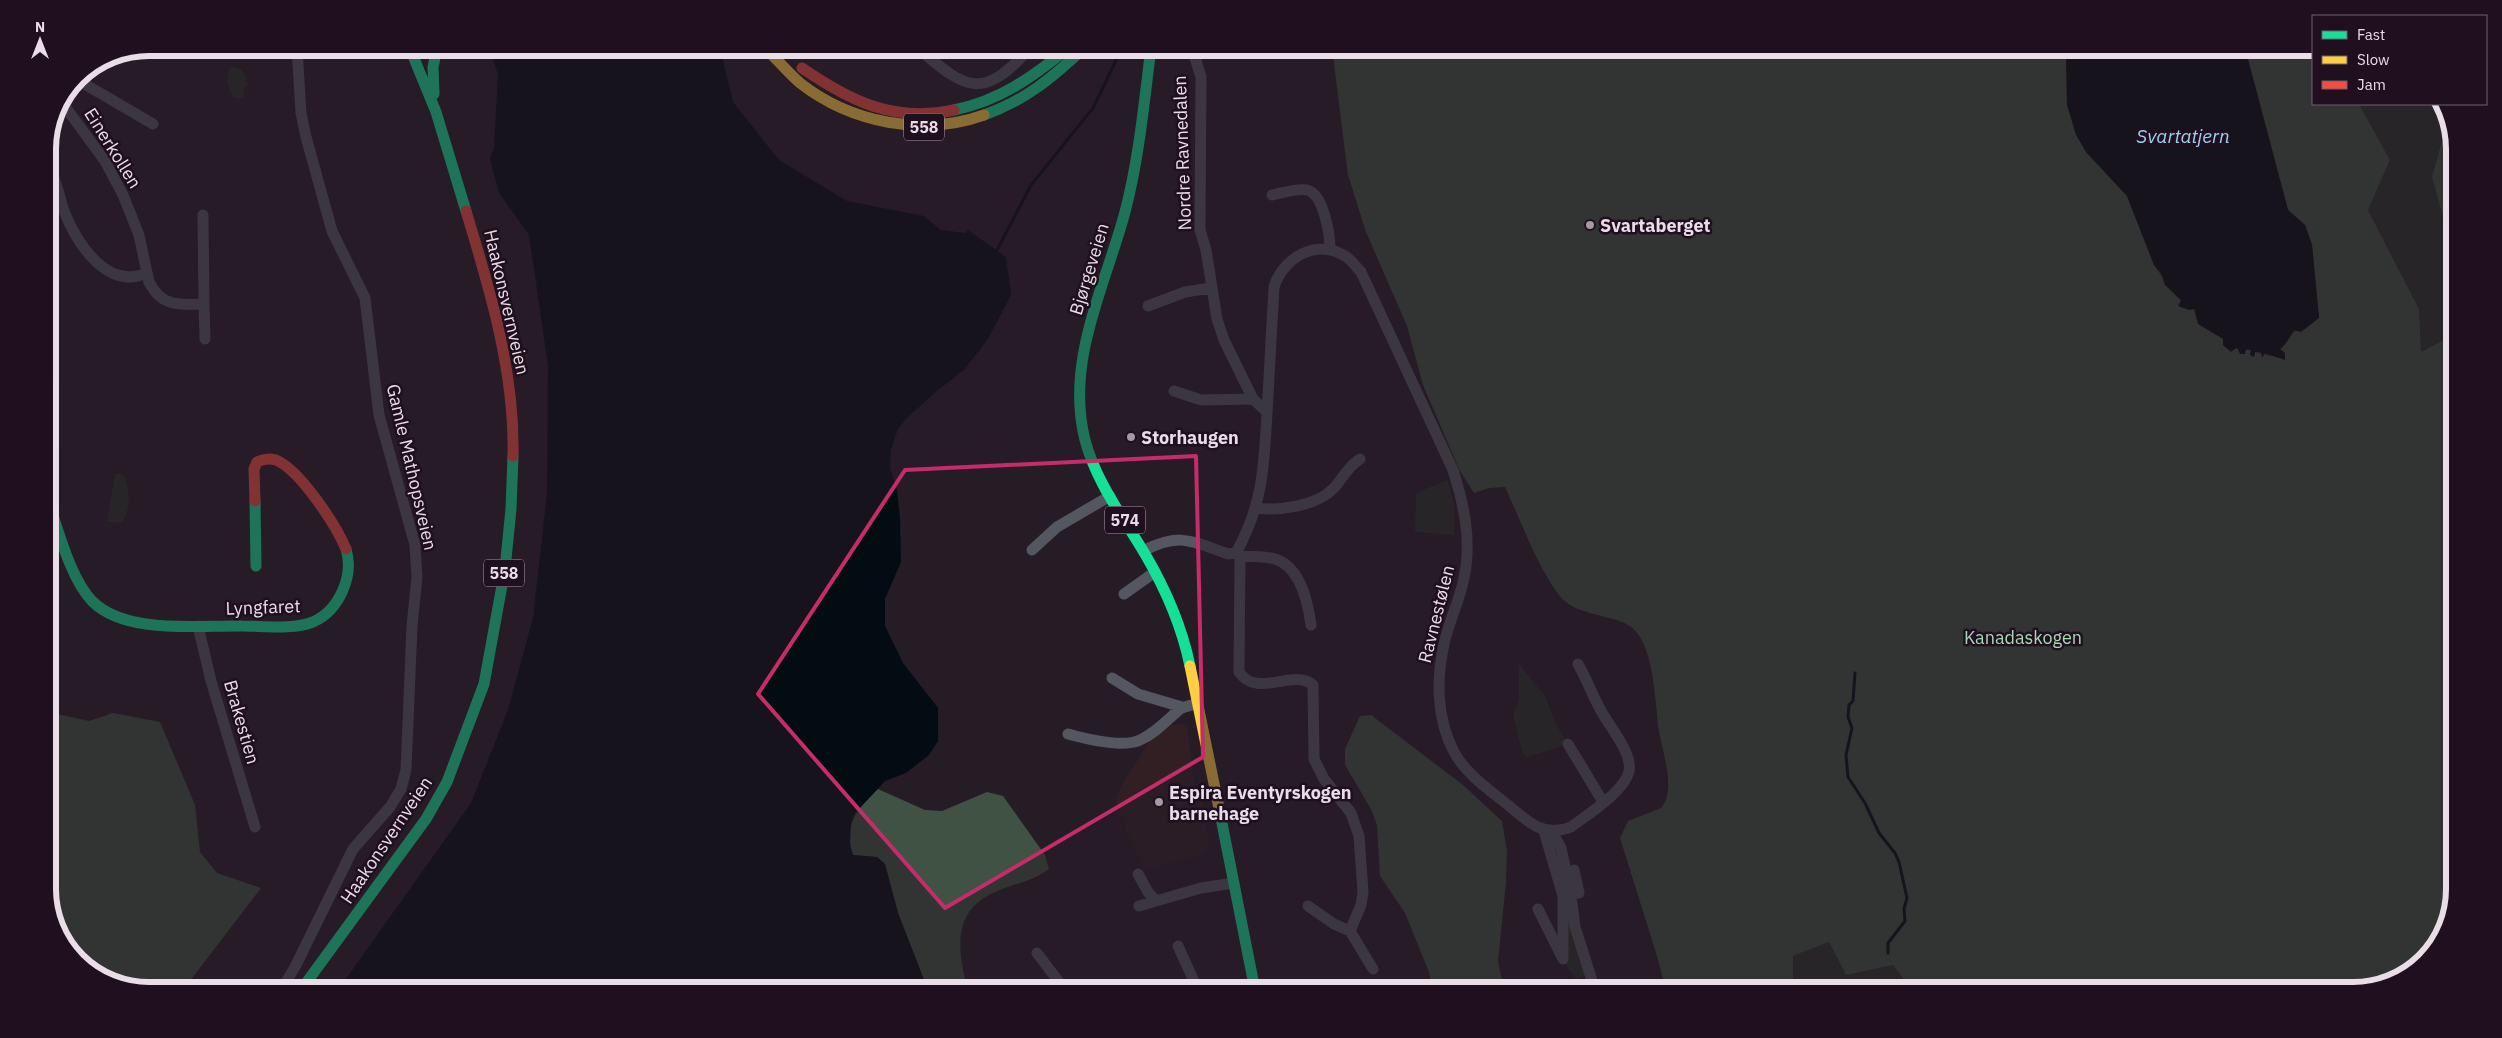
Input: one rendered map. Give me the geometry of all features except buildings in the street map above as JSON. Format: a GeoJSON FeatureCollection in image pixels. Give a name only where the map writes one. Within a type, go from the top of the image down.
{"type":"FeatureCollection","features":[{"type":"Feature","properties":{"kind":"main road","name":"Haakonsvernveien"},"geometry":{"type":"LineString","coordinates":[[306,982],[426,819],[447,782],[484,684],[505,569],[511,509],[513,442],[504,353],[484,270],[436,112],[411,56]]}},
{"type":"Feature","properties":{"kind":"main road","name":"Haakonsvernveien"},"geometry":{"type":"LineString","coordinates":[[434,56],[433,78],[436,112]]}},
{"type":"Feature","properties":{"kind":"main road","name":"558"},"geometry":{"type":"LineString","coordinates":[[773,56],[801,83],[846,111],[889,124],[927,128],[966,122],[1014,105],[1052,79],[1076,56]]}},
{"type":"Feature","properties":{"kind":"main road","name":"558"},"geometry":{"type":"LineString","coordinates":[[790,56],[810,75],[838,94],[873,108],[917,115],[960,112],[1000,98],[1038,74],[1059,56]]}},
{"type":"Feature","properties":{"kind":"main road","name":"Bjørgeveien"},"geometry":{"type":"LineString","coordinates":[[1150,56],[1138,146],[1125,210],[1091,320],[1083,351],[1078,387],[1085,439],[1098,475],[1155,572],[1180,633],[1198,703],[1253,982]]}},
{"type":"Feature","properties":{"kind":"main road","name":"Lyngfaret"},"geometry":{"type":"LineString","coordinates":[[56,521],[80,582],[92,601],[114,617],[151,624],[198,626],[308,624],[326,614],[342,594],[349,566],[346,546],[336,525],[282,462],[271,458],[257,462],[254,469],[256,566]]}},
{"type":"Feature","properties":{"kind":"street","name":"Gamle Mathopsveien"},"geometry":{"type":"LineString","coordinates":[[286,982],[353,849],[390,807],[401,789],[406,770],[412,626],[417,577],[415,545],[379,414],[364,298],[332,232],[301,113],[297,56]]}},
{"type":"Feature","properties":{"kind":"street"},"geometry":{"type":"LineString","coordinates":[[928,56],[958,79],[984,84],[1010,70],[1023,56]]}},
{"type":"Feature","properties":{"kind":"street","name":"Nordre Ravnedalen"},"geometry":{"type":"LineString","coordinates":[[1194,56],[1201,77],[1200,230],[1206,250],[1211,288],[1224,340],[1253,399],[1267,412]]}},
{"type":"Feature","properties":{"kind":"street","name":"Einerkollen"},"geometry":{"type":"LineString","coordinates":[[84,83],[153,124]]}},
{"type":"Feature","properties":{"kind":"street","name":"Einerkollen"},"geometry":{"type":"LineString","coordinates":[[66,108],[104,161],[123,195],[139,235],[146,274],[153,290],[165,301],[176,304],[204,304]]}},
{"type":"Feature","properties":{"kind":"street"},"geometry":{"type":"LineString","coordinates":[[56,186],[71,226],[94,260],[117,276],[135,277],[146,274]]}},
{"type":"Feature","properties":{"kind":"street"},"geometry":{"type":"LineString","coordinates":[[1272,195],[1301,189],[1309,190],[1316,195],[1330,232],[1330,250],[1303,252],[1289,261],[1278,274],[1274,287],[1266,455],[1256,508],[1250,528],[1238,554],[1239,672],[1244,680],[1253,684],[1300,680],[1310,682],[1313,685],[1314,759],[1318,771],[1351,813],[1359,836],[1363,892],[1361,905],[1350,930]]}},
{"type":"Feature","properties":{"kind":"street"},"geometry":{"type":"LineString","coordinates":[[203,215],[205,340]]}},
{"type":"Feature","properties":{"kind":"street","name":"Ravnestølen"},"geometry":{"type":"LineString","coordinates":[[1330,250],[1345,256],[1361,272],[1453,470],[1464,503],[1467,531],[1464,579],[1444,640],[1439,676],[1441,716],[1454,752],[1480,783],[1524,819],[1553,831]]}},
{"type":"Feature","properties":{"kind":"street"},"geometry":{"type":"LineString","coordinates":[[1148,306],[1185,292],[1211,288]]}},
{"type":"Feature","properties":{"kind":"street"},"geometry":{"type":"LineString","coordinates":[[1174,391],[1201,400],[1253,399]]}},
{"type":"Feature","properties":{"kind":"street"},"geometry":{"type":"LineString","coordinates":[[1256,508],[1284,508],[1317,498],[1333,489],[1352,464],[1360,459]]}},
{"type":"Feature","properties":{"kind":"street"},"geometry":{"type":"LineString","coordinates":[[1032,550],[1057,527],[1110,496]]}},
{"type":"Feature","properties":{"kind":"street"},"geometry":{"type":"LineString","coordinates":[[1143,552],[1168,540],[1181,539],[1228,554],[1274,559],[1285,564],[1296,577],[1308,601],[1311,625]]}},
{"type":"Feature","properties":{"kind":"street"},"geometry":{"type":"LineString","coordinates":[[1124,594],[1155,572]]}},
{"type":"Feature","properties":{"kind":"street","name":"Brakestien"},"geometry":{"type":"LineString","coordinates":[[198,626],[211,681],[255,827]]}},
{"type":"Feature","properties":{"kind":"street"},"geometry":{"type":"LineString","coordinates":[[1553,831],[1571,827],[1622,785],[1629,772],[1629,762],[1578,664]]}},
{"type":"Feature","properties":{"kind":"street"},"geometry":{"type":"LineString","coordinates":[[1112,678],[1148,698],[1182,707]]}},
{"type":"Feature","properties":{"kind":"street"},"geometry":{"type":"LineString","coordinates":[[1068,734],[1087,739],[1134,742],[1142,740],[1182,707],[1198,703]]}},
{"type":"Feature","properties":{"kind":"street"},"geometry":{"type":"LineString","coordinates":[[1568,744],[1603,802]]}},
{"type":"Feature","properties":{"kind":"street"},"geometry":{"type":"LineString","coordinates":[[1553,831],[1579,893],[1567,896]]}},
{"type":"Feature","properties":{"kind":"street"},"geometry":{"type":"LineString","coordinates":[[1553,831],[1574,928],[1592,982]]}},
{"type":"Feature","properties":{"kind":"street"},"geometry":{"type":"LineString","coordinates":[[1138,874],[1148,892],[1156,900]]}},
{"type":"Feature","properties":{"kind":"street"},"geometry":{"type":"LineString","coordinates":[[1139,906],[1200,888],[1234,883]]}},
{"type":"Feature","properties":{"kind":"street"},"geometry":{"type":"LineString","coordinates":[[1538,909],[1563,959],[1567,896]]}},
{"type":"Feature","properties":{"kind":"street"},"geometry":{"type":"LineString","coordinates":[[1308,906],[1334,924],[1350,930],[1374,969]]}},
{"type":"Feature","properties":{"kind":"street"},"geometry":{"type":"LineString","coordinates":[[1178,946],[1194,982]]}},
{"type":"Feature","properties":{"kind":"street"},"geometry":{"type":"LineString","coordinates":[[1037,953],[1059,982]]}},
{"type":"Feature","properties":{"kind":"highlighted area"},"geometry":{"type":"Polygon","coordinates":[[[1196,456],[1203,757],[945,908],[758,694],[905,470],[1196,456]]]}},
{"type":"Feature","properties":{"kind":"shaded area"},"geometry":{"type":"Polygon","coordinates":[[[229,67],[240,69],[246,75],[248,87],[244,87],[243,99],[233,97],[227,83],[229,67]]]}},
{"type":"Feature","properties":{"kind":"shaded area"},"geometry":{"type":"Polygon","coordinates":[[[2360,105],[2434,105],[2441,119],[2444,133],[2432,177],[2446,227],[2446,339],[2421,352],[2419,309],[2368,210],[2390,160],[2360,105]]]}},
{"type":"Feature","properties":{"kind":"shaded area"},"geometry":{"type":"Polygon","coordinates":[[[122,473],[127,485],[129,498],[127,511],[122,523],[107,521],[115,474],[122,473]]]}},
{"type":"Feature","properties":{"kind":"shaded area"},"geometry":{"type":"Polygon","coordinates":[[[1447,480],[1454,502],[1454,535],[1415,532],[1416,493],[1447,480]]]}},
{"type":"Feature","properties":{"kind":"shaded area"},"geometry":{"type":"Polygon","coordinates":[[[1519,664],[1545,696],[1557,726],[1568,744],[1527,757],[1522,752],[1513,714],[1519,700],[1519,664]]]}},
{"type":"Feature","properties":{"kind":"shaded area","name":"Espira Eventyrskogen barnehage"},"geometry":{"type":"Polygon","coordinates":[[[1183,724],[1187,728],[1195,785],[1206,813],[1209,848],[1205,854],[1144,870],[1117,809],[1117,796],[1123,783],[1154,735],[1172,725],[1183,724]]]}},
{"type":"Feature","properties":{"kind":"shaded area"},"geometry":{"type":"Polygon","coordinates":[[[1565,910],[1588,975],[1576,979],[1566,965],[1565,910]]]}},
{"type":"Feature","properties":{"kind":"shaded area"},"geometry":{"type":"Polygon","coordinates":[[[1829,942],[1846,975],[1893,965],[1906,982],[1793,982],[1793,956],[1829,942]]]}},
{"type":"Feature","properties":{"kind":"green space","name":"Kanadaskogen"},"geometry":{"type":"Polygon","coordinates":[[[1334,56],[2066,56],[2067,105],[2086,152],[2127,196],[2154,265],[2176,296],[2194,309],[2199,319],[2223,339],[2226,348],[2251,350],[2250,355],[2254,357],[2255,352],[2280,358],[2283,344],[2287,338],[2319,317],[2312,245],[2305,225],[2288,210],[2247,56],[2312,56],[2312,105],[2360,105],[2390,160],[2368,210],[2419,309],[2421,352],[2446,339],[2446,889],[2439,925],[2427,946],[2414,959],[2394,972],[2377,979],[2353,982],[1906,982],[1893,965],[1846,975],[1829,942],[1793,956],[1793,982],[1664,982],[1620,838],[1628,821],[1661,808],[1666,800],[1668,791],[1667,770],[1659,731],[1655,690],[1649,658],[1644,644],[1637,633],[1621,621],[1583,611],[1566,602],[1551,583],[1536,557],[1505,487],[1489,488],[1474,493],[1460,471],[1423,385],[1407,326],[1366,232],[1348,175],[1334,56]]]}},
{"type":"Feature","properties":{"kind":"green space"},"geometry":{"type":"Polygon","coordinates":[[[2444,133],[2446,143],[2446,227],[2432,177],[2444,133]]]}},
{"type":"Feature","properties":{"kind":"green space"},"geometry":{"type":"Polygon","coordinates":[[[113,713],[160,722],[195,805],[200,852],[217,873],[261,888],[189,982],[149,982],[125,979],[113,975],[92,963],[75,946],[66,930],[61,919],[56,895],[56,714],[89,721],[113,713]]]}},
{"type":"Feature","properties":{"kind":"green space"},"geometry":{"type":"Polygon","coordinates":[[[1371,715],[1463,785],[1502,821],[1507,851],[1506,882],[1498,961],[1502,982],[1431,982],[1429,972],[1405,913],[1380,876],[1377,825],[1371,809],[1345,765],[1345,749],[1360,716],[1371,715]]]}},
{"type":"Feature","properties":{"kind":"green space"},"geometry":{"type":"Polygon","coordinates":[[[878,789],[925,810],[942,811],[987,792],[1003,796],[1045,855],[1049,869],[1031,879],[984,898],[973,907],[965,919],[961,931],[960,945],[966,982],[925,982],[898,913],[885,864],[877,857],[853,855],[850,844],[851,826],[858,811],[878,789]]]}},
{"type":"Feature","properties":{"kind":"water"},"geometry":{"type":"Polygon","coordinates":[[[492,56],[722,56],[733,102],[779,160],[847,201],[924,216],[941,230],[965,233],[968,230],[1006,257],[1011,295],[988,339],[964,370],[907,418],[898,429],[891,449],[890,468],[897,490],[900,519],[901,562],[885,599],[885,626],[903,663],[938,708],[938,741],[929,755],[906,773],[885,781],[854,814],[851,824],[850,845],[853,855],[877,857],[885,864],[898,913],[925,982],[344,982],[471,803],[508,710],[533,618],[547,493],[548,366],[529,235],[499,193],[490,159],[494,148],[498,74],[492,56]]]}},
{"type":"Feature","properties":{"kind":"water","name":"Svartatjern"},"geometry":{"type":"Polygon","coordinates":[[[2066,56],[2247,56],[2288,210],[2305,225],[2312,245],[2319,318],[2301,332],[2294,330],[2280,349],[2285,353],[2285,360],[2265,353],[2262,358],[2261,352],[2255,352],[2254,357],[2250,355],[2251,350],[2246,349],[2245,354],[2240,354],[2237,347],[2231,352],[2223,345],[2223,339],[2198,324],[2194,309],[2189,310],[2178,306],[2181,300],[2165,285],[2161,273],[2154,265],[2127,196],[2086,152],[2076,135],[2067,105],[2066,56]]]}},
{"type":"Feature","properties":{"kind":"waterway"},"geometry":{"type":"LineString","coordinates":[[997,250],[1031,185],[1093,108],[1118,56]]}},
{"type":"Feature","properties":{"kind":"waterway"},"geometry":{"type":"LineString","coordinates":[[1855,673],[1853,701],[1849,705],[1848,717],[1852,728],[1846,755],[1848,777],[1865,803],[1879,833],[1895,853],[1899,862],[1907,898],[1904,909],[1905,921],[1888,943],[1888,953]]}},
{"type":"Feature","properties":{"kind":"traffic: fast"},"geometry":{"type":"LineString","coordinates":[[413,56],[436,112],[466,211]]}},
{"type":"Feature","properties":{"kind":"traffic: fast"},"geometry":{"type":"LineString","coordinates":[[434,94],[433,67],[435,56]]}},
{"type":"Feature","properties":{"kind":"traffic: fast"},"geometry":{"type":"LineString","coordinates":[[954,110],[986,101],[1001,94],[1042,69],[1058,56]]}},
{"type":"Feature","properties":{"kind":"traffic: fast"},"geometry":{"type":"LineString","coordinates":[[984,115],[1026,95],[1075,56]]}},
{"type":"Feature","properties":{"kind":"traffic: fast"},"geometry":{"type":"LineString","coordinates":[[1150,56],[1141,131],[1130,192],[1117,240],[1098,296],[1084,353],[1080,382],[1080,411],[1085,440],[1096,470],[1159,580],[1178,622],[1190,666]]}},
{"type":"Feature","properties":{"kind":"traffic: fast"},"geometry":{"type":"LineString","coordinates":[[307,982],[426,819],[447,782],[484,684],[505,569],[511,509],[513,456]]}},
{"type":"Feature","properties":{"kind":"traffic: fast"},"geometry":{"type":"LineString","coordinates":[[255,501],[256,566]]}},
{"type":"Feature","properties":{"kind":"traffic: fast"},"geometry":{"type":"LineString","coordinates":[[56,525],[77,580],[92,601],[106,612],[124,619],[143,624],[163,626],[278,627],[296,626],[313,622],[331,609],[343,591],[348,570],[346,549]]}},
{"type":"Feature","properties":{"kind":"traffic: fast"},"geometry":{"type":"LineString","coordinates":[[1220,813],[1253,982]]}},
{"type":"Feature","properties":{"kind":"traffic: slow"},"geometry":{"type":"LineString","coordinates":[[773,56],[800,83],[820,97],[865,117],[912,125],[937,125],[961,122],[984,115]]}},
{"type":"Feature","properties":{"kind":"traffic: slow"},"geometry":{"type":"LineString","coordinates":[[1190,666],[1220,813]]}},
{"type":"Feature","properties":{"kind":"traffic: jam"},"geometry":{"type":"LineString","coordinates":[[802,68],[855,99],[892,111],[912,114],[954,110]]}},
{"type":"Feature","properties":{"kind":"traffic: jam"},"geometry":{"type":"LineString","coordinates":[[466,211],[492,301],[505,363],[513,425],[513,456]]}},
{"type":"Feature","properties":{"kind":"traffic: jam"},"geometry":{"type":"LineString","coordinates":[[255,501],[254,469],[257,462],[266,459],[276,460],[296,475],[306,486],[326,513],[346,549]]}},
{"type":"Feature","properties":{"kind":"place","name":"Svartaberget"},"geometry":{"type":"Point","coordinates":[1590,225]}},
{"type":"Feature","properties":{"kind":"place","name":"Storhaugen"},"geometry":{"type":"Point","coordinates":[1131,437]}},
{"type":"Feature","properties":{"kind":"place","name":"Espira Eventyrskogen barnehage"},"geometry":{"type":"Point","coordinates":[1159,802]}}]}
